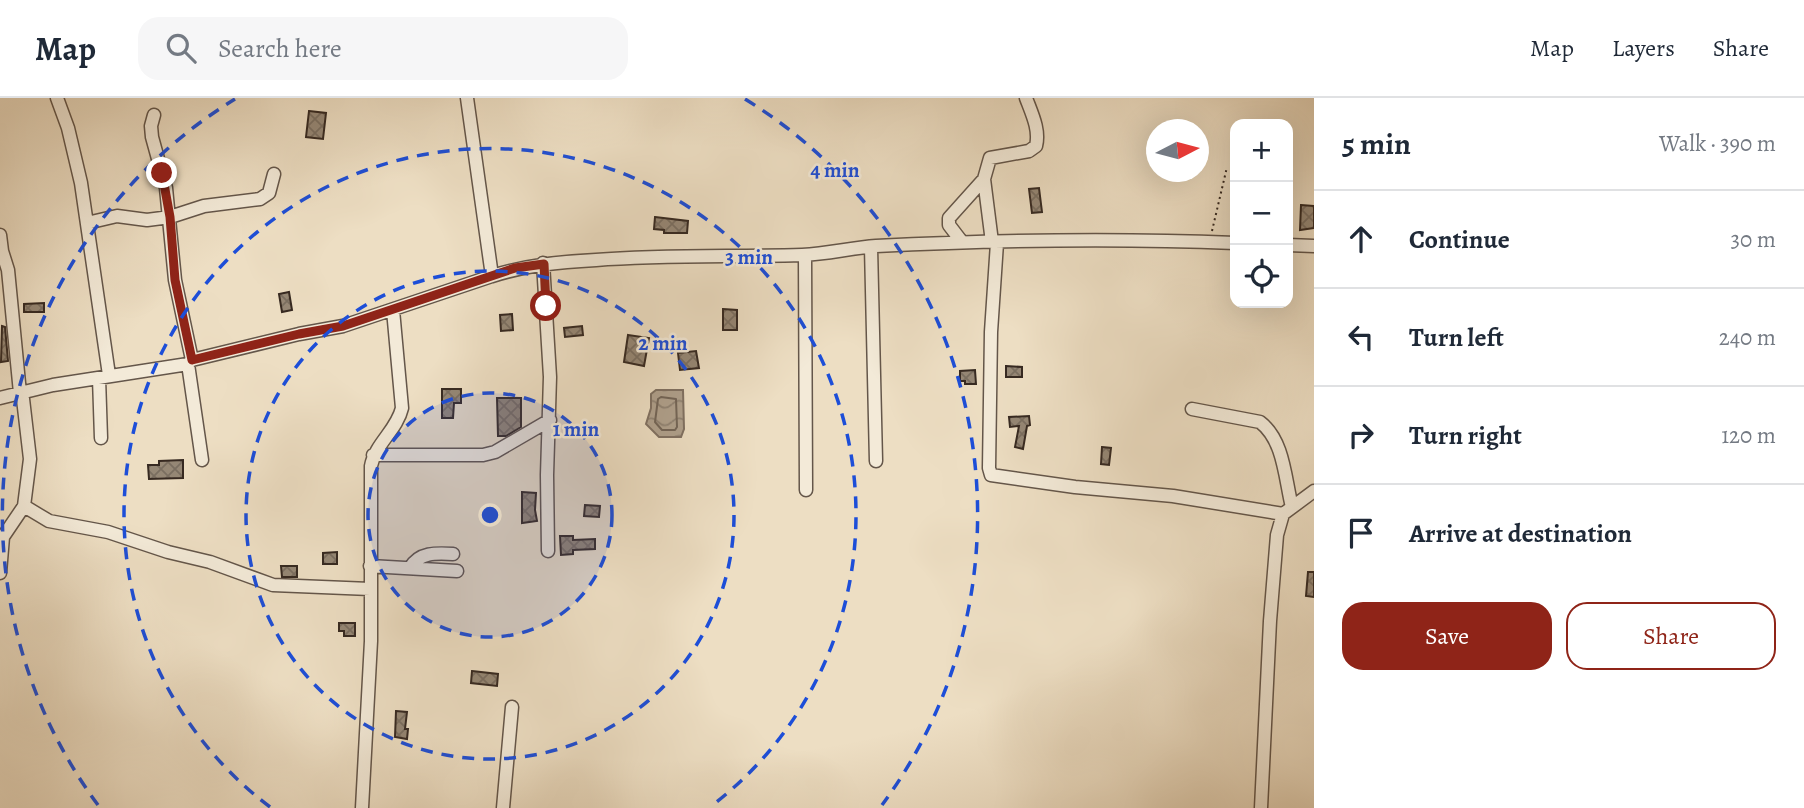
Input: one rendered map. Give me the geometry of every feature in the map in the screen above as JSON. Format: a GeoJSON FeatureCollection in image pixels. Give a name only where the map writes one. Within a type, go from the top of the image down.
{"type":"FeatureCollection","features":[{"type":"Feature","properties":{"kind":"street"},"geometry":{"type":"LineString","coordinates":[[57,98],[72,144],[87,223],[104,376],[101,438]]}},
{"type":"Feature","properties":{"kind":"street"},"geometry":{"type":"LineString","coordinates":[[467,98],[492,276]]}},
{"type":"Feature","properties":{"kind":"street"},"geometry":{"type":"LineString","coordinates":[[1026,98],[1036,126],[1036,146],[1029,151],[993,156],[988,161],[984,179],[994,243],[991,475],[1288,511]]}},
{"type":"Feature","properties":{"kind":"street"},"geometry":{"type":"LineString","coordinates":[[154,115],[152,137],[166,188],[175,280],[190,362],[202,460]]}},
{"type":"Feature","properties":{"kind":"street"},"geometry":{"type":"LineString","coordinates":[[87,223],[117,216],[147,220],[170,217],[204,206],[264,197],[271,188],[274,174]]}},
{"type":"Feature","properties":{"kind":"street"},"geometry":{"type":"LineString","coordinates":[[962,242],[948,225],[949,218],[984,179]]}},
{"type":"Feature","properties":{"kind":"street"},"geometry":{"type":"LineString","coordinates":[[0,235],[8,270],[20,393],[30,459],[24,506],[3,537],[0,573]]}},
{"type":"Feature","properties":{"kind":"street"},"geometry":{"type":"LineString","coordinates":[[0,398],[53,385],[190,362],[299,334],[343,326],[515,268],[544,264],[643,256],[805,255],[872,247],[962,242],[1094,240],[1230,243]]}},
{"type":"Feature","properties":{"kind":"street"},"geometry":{"type":"LineString","coordinates":[[1293,245],[1314,246]]}},
{"type":"Feature","properties":{"kind":"street"},"geometry":{"type":"LineString","coordinates":[[872,247],[876,461]]}},
{"type":"Feature","properties":{"kind":"street"},"geometry":{"type":"LineString","coordinates":[[805,255],[806,490]]}},
{"type":"Feature","properties":{"kind":"street"},"geometry":{"type":"LineString","coordinates":[[544,264],[551,377],[547,475],[548,551]]}},
{"type":"Feature","properties":{"kind":"street"},"geometry":{"type":"LineString","coordinates":[[362,808],[370,668],[371,466],[373,455],[398,419],[402,408],[393,310]]}},
{"type":"Feature","properties":{"kind":"street"},"geometry":{"type":"LineString","coordinates":[[1192,409],[1260,422],[1268,428],[1277,441],[1288,511]]}},
{"type":"Feature","properties":{"kind":"street"},"geometry":{"type":"LineString","coordinates":[[373,455],[483,455],[495,452],[550,420]]}},
{"type":"Feature","properties":{"kind":"street"},"geometry":{"type":"LineString","coordinates":[[1261,808],[1277,535],[1288,511],[1314,491]]}},
{"type":"Feature","properties":{"kind":"street"},"geometry":{"type":"LineString","coordinates":[[24,506],[49,521],[108,532],[168,552],[210,562],[274,585],[370,589]]}},
{"type":"Feature","properties":{"kind":"street"},"geometry":{"type":"LineString","coordinates":[[410,568],[421,556],[453,554]]}},
{"type":"Feature","properties":{"kind":"street"},"geometry":{"type":"LineString","coordinates":[[370,566],[457,571]]}},
{"type":"Feature","properties":{"kind":"street"},"geometry":{"type":"LineString","coordinates":[[503,808],[512,707]]}},
{"type":"Feature","properties":{"kind":"path"},"geometry":{"type":"LineString","coordinates":[[1210,242],[1227,167]]}},
{"type":"Feature","properties":{"kind":"water"},"geometry":{"type":"Polygon","coordinates":[[[656,390],[683,390],[684,429],[681,437],[659,437],[646,424],[651,408],[651,394],[656,390]]]}},
{"type":"Feature","properties":{"kind":"building"},"geometry":{"type":"Polygon","coordinates":[[[309,111],[326,113],[323,139],[306,137],[309,111]]]}},
{"type":"Feature","properties":{"kind":"building"},"geometry":{"type":"Polygon","coordinates":[[[1039,188],[1042,212],[1032,213],[1029,189],[1039,188]]]}},
{"type":"Feature","properties":{"kind":"building"},"geometry":{"type":"Polygon","coordinates":[[[1301,205],[1314,206],[1314,228],[1300,230],[1301,205]]]}},
{"type":"Feature","properties":{"kind":"building"},"geometry":{"type":"Polygon","coordinates":[[[655,217],[688,221],[687,233],[664,233],[664,230],[654,229],[655,217]]]}},
{"type":"Feature","properties":{"kind":"building"},"geometry":{"type":"Polygon","coordinates":[[[289,292],[292,310],[282,312],[279,294],[289,292]]]}},
{"type":"Feature","properties":{"kind":"building"},"geometry":{"type":"Polygon","coordinates":[[[44,303],[44,312],[24,312],[24,304],[44,303]]]}},
{"type":"Feature","properties":{"kind":"building"},"geometry":{"type":"Polygon","coordinates":[[[723,309],[737,310],[737,330],[723,330],[723,309]]]}},
{"type":"Feature","properties":{"kind":"building"},"geometry":{"type":"Polygon","coordinates":[[[512,314],[513,330],[501,331],[500,315],[512,314]]]}},
{"type":"Feature","properties":{"kind":"building"},"geometry":{"type":"Polygon","coordinates":[[[2,326],[5,327],[8,361],[1,362],[2,326]]]}},
{"type":"Feature","properties":{"kind":"building"},"geometry":{"type":"Polygon","coordinates":[[[582,326],[583,335],[565,337],[564,328],[582,326]]]}},
{"type":"Feature","properties":{"kind":"building"},"geometry":{"type":"Polygon","coordinates":[[[628,335],[649,338],[644,366],[624,362],[628,335]]]}},
{"type":"Feature","properties":{"kind":"building"},"geometry":{"type":"Polygon","coordinates":[[[696,351],[699,368],[680,370],[678,353],[696,351]]]}},
{"type":"Feature","properties":{"kind":"building"},"geometry":{"type":"Polygon","coordinates":[[[1006,366],[1022,367],[1022,377],[1006,377],[1006,366]]]}},
{"type":"Feature","properties":{"kind":"building"},"geometry":{"type":"Polygon","coordinates":[[[975,370],[976,384],[960,381],[960,371],[975,370]]]}},
{"type":"Feature","properties":{"kind":"building"},"geometry":{"type":"Polygon","coordinates":[[[442,389],[461,389],[461,403],[454,403],[453,418],[442,418],[442,389]]]}},
{"type":"Feature","properties":{"kind":"building"},"geometry":{"type":"Polygon","coordinates":[[[497,398],[521,398],[521,427],[506,436],[498,436],[497,398]]]}},
{"type":"Feature","properties":{"kind":"building"},"geometry":{"type":"Polygon","coordinates":[[[1029,416],[1030,425],[1027,426],[1023,449],[1015,447],[1019,426],[1010,427],[1009,417],[1029,416]]]}},
{"type":"Feature","properties":{"kind":"building"},"geometry":{"type":"Polygon","coordinates":[[[1102,447],[1111,448],[1109,465],[1101,464],[1102,447]]]}},
{"type":"Feature","properties":{"kind":"building"},"geometry":{"type":"Polygon","coordinates":[[[183,460],[183,478],[149,479],[148,465],[159,465],[159,461],[183,460]]]}},
{"type":"Feature","properties":{"kind":"building"},"geometry":{"type":"Polygon","coordinates":[[[522,492],[536,493],[537,521],[522,523],[522,492]]]}},
{"type":"Feature","properties":{"kind":"building"},"geometry":{"type":"Polygon","coordinates":[[[585,505],[600,506],[599,517],[584,516],[585,505]]]}},
{"type":"Feature","properties":{"kind":"building"},"geometry":{"type":"Polygon","coordinates":[[[560,536],[573,536],[573,540],[595,539],[595,549],[573,550],[573,554],[561,555],[560,536]]]}},
{"type":"Feature","properties":{"kind":"building"},"geometry":{"type":"Polygon","coordinates":[[[337,552],[337,564],[323,564],[323,553],[337,552]]]}},
{"type":"Feature","properties":{"kind":"building"},"geometry":{"type":"Polygon","coordinates":[[[281,566],[297,566],[297,577],[282,577],[281,566]]]}},
{"type":"Feature","properties":{"kind":"building"},"geometry":{"type":"Polygon","coordinates":[[[1308,572],[1314,572],[1314,597],[1306,596],[1308,572]]]}},
{"type":"Feature","properties":{"kind":"building"},"geometry":{"type":"Polygon","coordinates":[[[339,623],[355,623],[355,636],[344,636],[344,631],[339,631],[339,623]]]}},
{"type":"Feature","properties":{"kind":"building"},"geometry":{"type":"Polygon","coordinates":[[[472,671],[498,674],[497,686],[471,683],[472,671]]]}},
{"type":"Feature","properties":{"kind":"building"},"geometry":{"type":"Polygon","coordinates":[[[396,711],[407,712],[407,739],[395,737],[396,711]]]}},
{"type":"Feature","properties":{"kind":"route"},"geometry":{"type":"LineString","coordinates":[[162,173],[170,217],[175,280],[192,360],[343,326],[515,268],[544,264],[546,306]]}}]}
